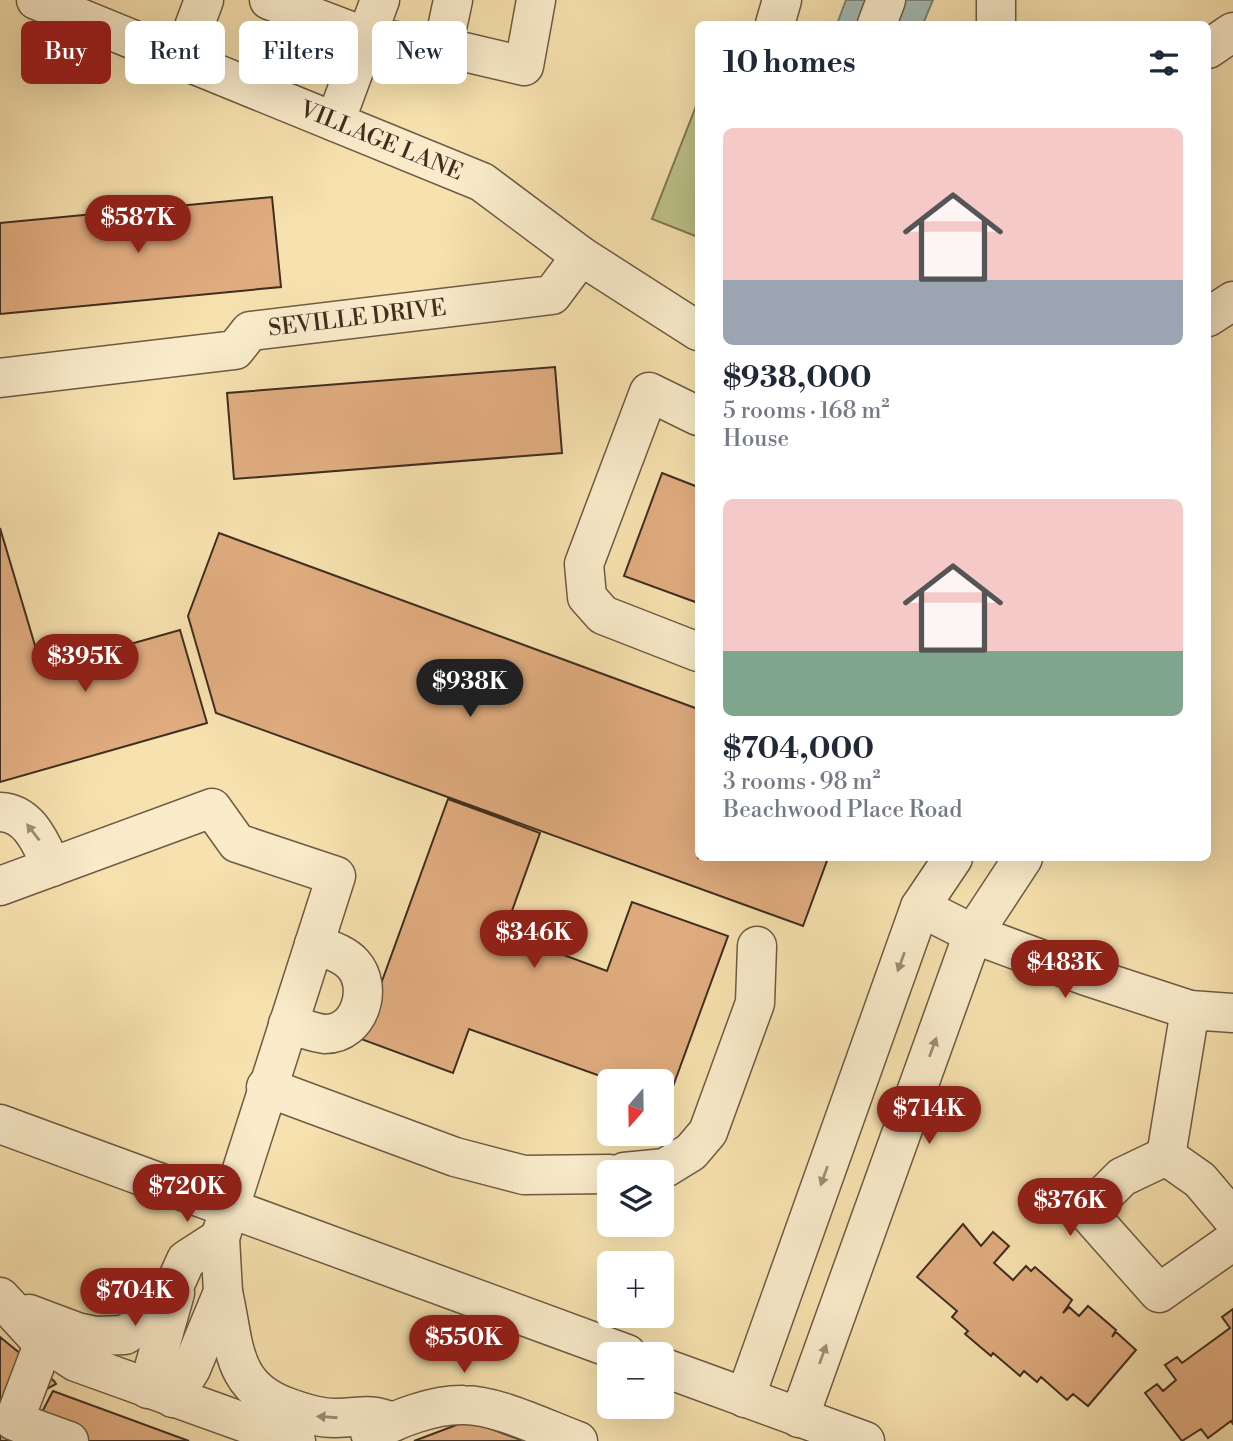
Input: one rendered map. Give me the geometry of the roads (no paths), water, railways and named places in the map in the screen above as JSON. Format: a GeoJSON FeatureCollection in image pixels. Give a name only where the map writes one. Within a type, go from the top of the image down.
{"type":"FeatureCollection","features":[{"type":"Feature","properties":{"kind":"street","name":"VILLAGE LANE"},"geometry":{"type":"LineString","coordinates":[[36,0],[125,36]]}},
{"type":"Feature","properties":{"kind":"street"},"geometry":{"type":"LineString","coordinates":[[174,21],[176,0]]}},
{"type":"Feature","properties":{"kind":"street"},"geometry":{"type":"LineString","coordinates":[[191,21],[204,0]]}},
{"type":"Feature","properties":{"kind":"street"},"geometry":{"type":"LineString","coordinates":[[269,0],[372,38]]}},
{"type":"Feature","properties":{"kind":"street"},"geometry":{"type":"LineString","coordinates":[[335,122],[380,0]]}},
{"type":"Feature","properties":{"kind":"street"},"geometry":{"type":"LineString","coordinates":[[449,21],[453,0]]}},
{"type":"Feature","properties":{"kind":"street"},"geometry":{"type":"LineString","coordinates":[[467,53],[524,66],[537,0]]}},
{"type":"Feature","properties":{"kind":"street"},"geometry":{"type":"LineString","coordinates":[[776,21],[782,0]]}},
{"type":"Feature","properties":{"kind":"street"},"geometry":{"type":"LineString","coordinates":[[878,21],[887,0]]}},
{"type":"Feature","properties":{"kind":"street"},"geometry":{"type":"LineString","coordinates":[[996,0],[996,21]]}},
{"type":"Feature","properties":{"kind":"street"},"geometry":{"type":"LineString","coordinates":[[1211,47],[1233,32]]}},
{"type":"Feature","properties":{"kind":"street","name":"VILLAGE LANE"},"geometry":{"type":"LineString","coordinates":[[225,77],[482,182],[581,256],[695,329]]}},
{"type":"Feature","properties":{"kind":"street","name":"SEVILLE DRIVE"},"geometry":{"type":"LineString","coordinates":[[0,378],[235,350],[250,331],[552,295],[581,256]]}},
{"type":"Feature","properties":{"kind":"street"},"geometry":{"type":"LineString","coordinates":[[1211,315],[1233,301]]}},
{"type":"Feature","properties":{"kind":"street"},"geometry":{"type":"LineString","coordinates":[[695,415],[649,392],[584,564],[587,597],[603,615],[695,651]]}},
{"type":"Feature","properties":{"kind":"street"},"geometry":{"type":"LineString","coordinates":[[0,886],[212,808],[237,843],[336,876],[226,1223],[223,1292],[241,1371],[255,1391],[267,1400],[313,1416],[334,1418],[370,1413],[393,1422]]}},
{"type":"Feature","properties":{"kind":"street"},"geometry":{"type":"LineString","coordinates":[[0,812],[16,816],[29,825],[52,867]]}},
{"type":"Feature","properties":{"kind":"street"},"geometry":{"type":"LineString","coordinates":[[745,1398],[920,907],[951,861]]}},
{"type":"Feature","properties":{"kind":"street"},"geometry":{"type":"LineString","coordinates":[[799,1418],[973,934],[1021,861]]}},
{"type":"Feature","properties":{"kind":"street"},"geometry":{"type":"LineString","coordinates":[[920,907],[973,934],[1190,1010],[1233,1013]]}},
{"type":"Feature","properties":{"kind":"street"},"geometry":{"type":"LineString","coordinates":[[288,1024],[327,1034],[349,1025],[360,1012],[365,985],[354,964],[337,952],[314,944]]}},
{"type":"Feature","properties":{"kind":"street"},"geometry":{"type":"LineString","coordinates":[[674,1162],[691,1152],[708,1132],[755,1003],[757,946]]}},
{"type":"Feature","properties":{"kind":"street"},"geometry":{"type":"LineString","coordinates":[[1166,1156],[1190,1010]]}},
{"type":"Feature","properties":{"kind":"street"},"geometry":{"type":"LineString","coordinates":[[267,1087],[455,1157],[524,1175],[597,1174]]}},
{"type":"Feature","properties":{"kind":"street"},"geometry":{"type":"LineString","coordinates":[[0,1124],[226,1223],[597,1344]]}},
{"type":"Feature","properties":{"kind":"street"},"geometry":{"type":"LineString","coordinates":[[1166,1156],[1200,1180],[1233,1219]]}},
{"type":"Feature","properties":{"kind":"street"},"geometry":{"type":"LineString","coordinates":[[1166,1156],[1122,1177],[1087,1212],[1159,1293],[1233,1241]]}},
{"type":"Feature","properties":{"kind":"street"},"geometry":{"type":"LineString","coordinates":[[4,1301],[77,1332],[96,1336],[125,1335],[154,1314],[182,1270],[226,1223]]}},
{"type":"Feature","properties":{"kind":"street"},"geometry":{"type":"LineString","coordinates":[[161,1393],[182,1270]]}},
{"type":"Feature","properties":{"kind":"street"},"geometry":{"type":"LineString","coordinates":[[161,1393],[191,1369],[223,1292]]}},
{"type":"Feature","properties":{"kind":"street"},"geometry":{"type":"LineString","coordinates":[[4,1301],[44,1342],[76,1362],[296,1441]]}},
{"type":"Feature","properties":{"kind":"street"},"geometry":{"type":"LineString","coordinates":[[161,1393],[219,1366],[227,1356],[232,1332]]}},
{"type":"Feature","properties":{"kind":"street"},"geometry":{"type":"LineString","coordinates":[[44,1342],[15,1421],[69,1441]]}},
{"type":"Feature","properties":{"kind":"street"},"geometry":{"type":"LineString","coordinates":[[674,1371],[865,1441]]}},
{"type":"Feature","properties":{"kind":"street"},"geometry":{"type":"LineString","coordinates":[[349,1441],[393,1422],[464,1405],[488,1409],[522,1432],[578,1441]]}},
{"type":"Feature","properties":{"kind":"water"},"geometry":{"type":"Polygon","coordinates":[[[846,0],[933,0],[924,21],[838,21],[846,0]]]}}]}
